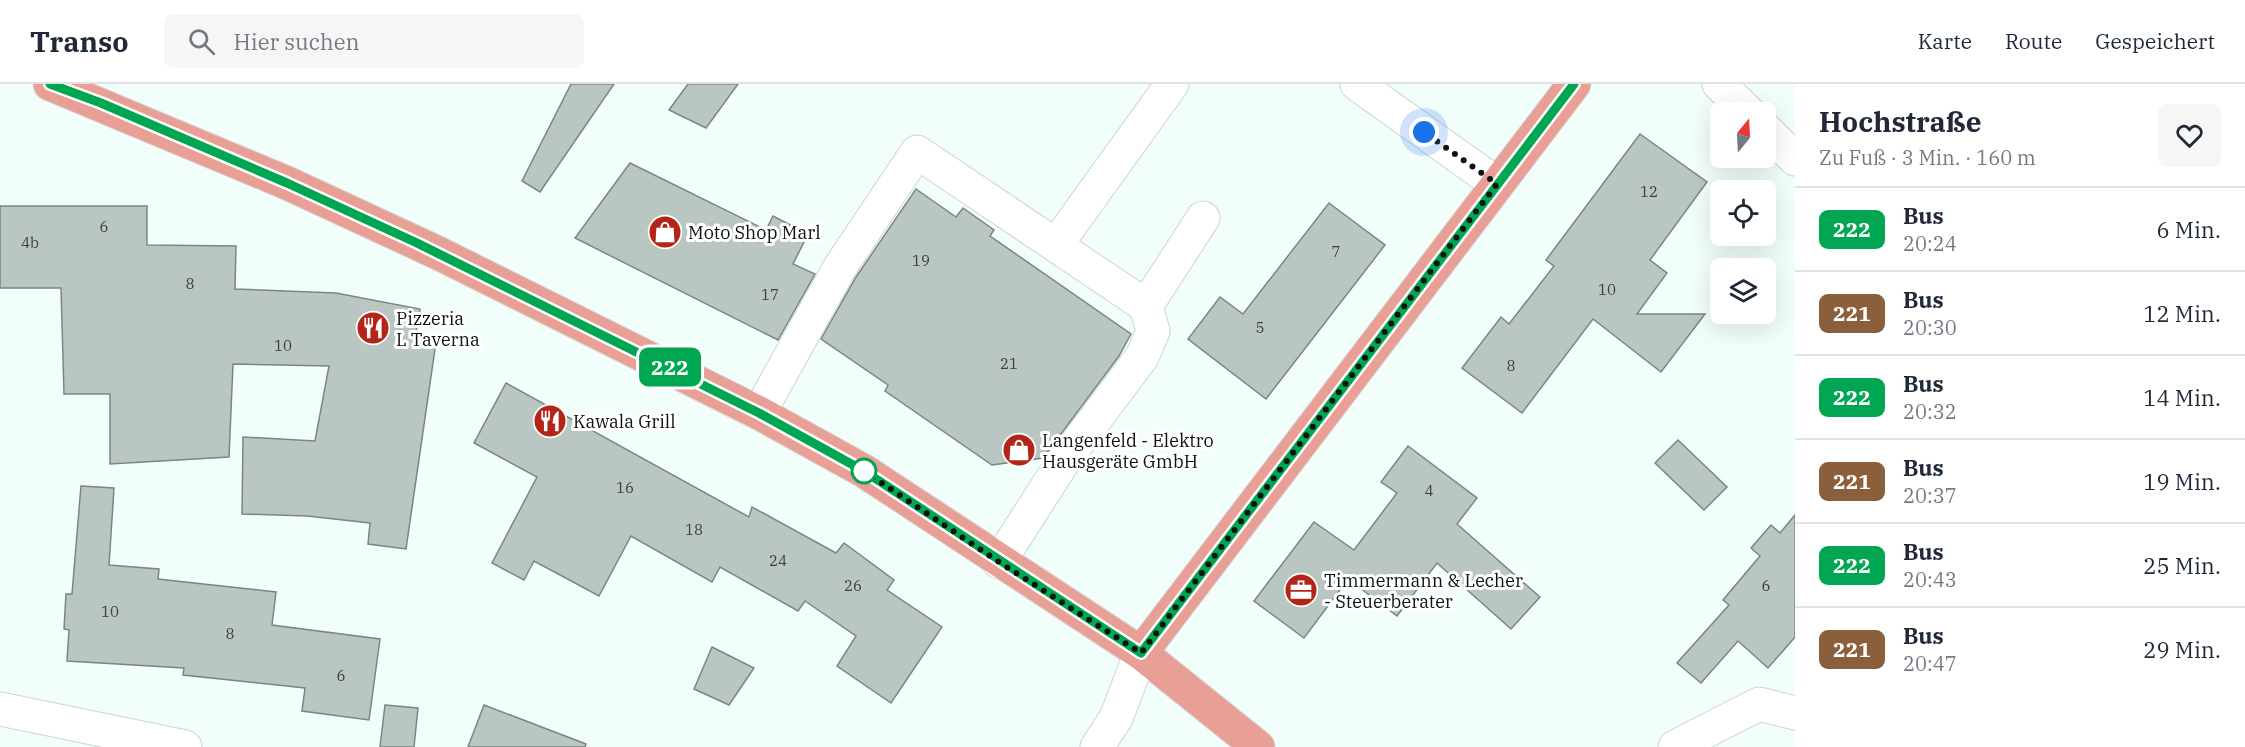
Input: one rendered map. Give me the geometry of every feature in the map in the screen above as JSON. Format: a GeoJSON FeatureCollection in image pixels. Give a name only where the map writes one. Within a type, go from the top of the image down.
{"type":"FeatureCollection","features":[{"type":"Feature","properties":{"kind":"main road"},"geometry":{"type":"LineString","coordinates":[[50,84],[101,103],[287,183],[417,243],[759,413],[864,471],[999,562],[1141,653],[1258,747]]}},
{"type":"Feature","properties":{"kind":"main road"},"geometry":{"type":"LineString","coordinates":[[1141,653],[1574,84]]}},
{"type":"Feature","properties":{"kind":"street"},"geometry":{"type":"LineString","coordinates":[[1056,245],[1172,84]]}},
{"type":"Feature","properties":{"kind":"street"},"geometry":{"type":"LineString","coordinates":[[1357,84],[1497,184]]}},
{"type":"Feature","properties":{"kind":"street"},"geometry":{"type":"LineString","coordinates":[[1719,84],[1738,102]]}},
{"type":"Feature","properties":{"kind":"street"},"geometry":{"type":"LineString","coordinates":[[1776,140],[1795,159]]}},
{"type":"Feature","properties":{"kind":"street"},"geometry":{"type":"LineString","coordinates":[[759,413],[840,267],[917,152],[1146,306],[1153,331],[1142,357],[1063,462],[999,562]]}},
{"type":"Feature","properties":{"kind":"street"},"geometry":{"type":"LineString","coordinates":[[1146,306],[1203,219]]}},
{"type":"Feature","properties":{"kind":"street"},"geometry":{"type":"LineString","coordinates":[[1096,747],[1116,718],[1141,653]]}},
{"type":"Feature","properties":{"kind":"street"},"geometry":{"type":"LineString","coordinates":[[1675,747],[1759,705],[1795,713]]}},
{"type":"Feature","properties":{"kind":"street"},"geometry":{"type":"LineString","coordinates":[[0,709],[185,747]]}},
{"type":"Feature","properties":{"kind":"building"},"geometry":{"type":"Polygon","coordinates":[[[571,84],[614,84],[540,192],[522,181],[571,84]]]}},
{"type":"Feature","properties":{"kind":"building"},"geometry":{"type":"Polygon","coordinates":[[[688,84],[738,84],[706,128],[669,110],[688,84]]]}},
{"type":"Feature","properties":{"kind":"building"},"geometry":{"type":"Polygon","coordinates":[[[1640,134],[1707,182],[1650,260],[1667,273],[1637,314],[1705,314],[1661,372],[1593,319],[1522,413],[1462,368],[1501,317],[1509,324],[1554,266],[1546,260],[1640,134]]]}},
{"type":"Feature","properties":{"kind":"building"},"geometry":{"type":"Polygon","coordinates":[[[630,163],[766,230],[773,216],[808,234],[793,264],[815,274],[778,340],[575,238],[630,163]]]}},
{"type":"Feature","properties":{"kind":"building"},"geometry":{"type":"Polygon","coordinates":[[[916,189],[956,217],[963,208],[994,230],[990,236],[1131,334],[1119,356],[1043,458],[992,465],[885,391],[888,385],[821,339],[856,277],[916,189]]]}},
{"type":"Feature","properties":{"kind":"building"},"geometry":{"type":"Polygon","coordinates":[[[1329,203],[1385,245],[1266,399],[1188,339],[1220,297],[1243,314],[1329,203]]]}},
{"type":"Feature","properties":{"kind":"building"},"geometry":{"type":"Polygon","coordinates":[[[0,206],[147,206],[147,245],[236,246],[235,289],[336,293],[420,309],[415,338],[436,342],[406,549],[368,544],[370,523],[307,516],[242,514],[243,437],[315,441],[329,366],[233,364],[229,457],[110,464],[110,394],[64,394],[61,288],[0,288],[0,206]]]}},
{"type":"Feature","properties":{"kind":"building"},"geometry":{"type":"Polygon","coordinates":[[[506,383],[749,517],[752,507],[836,553],[844,543],[894,580],[887,590],[942,627],[891,703],[837,666],[856,636],[805,601],[798,611],[720,567],[712,582],[631,536],[599,596],[534,561],[524,580],[492,563],[537,477],[474,443],[506,383]]]}},
{"type":"Feature","properties":{"kind":"building"},"geometry":{"type":"Polygon","coordinates":[[[1678,440],[1727,487],[1704,510],[1655,463],[1678,440]]]}},
{"type":"Feature","properties":{"kind":"building"},"geometry":{"type":"Polygon","coordinates":[[[1408,446],[1477,498],[1457,524],[1540,597],[1511,629],[1437,563],[1397,616],[1348,579],[1304,638],[1254,601],[1314,522],[1354,550],[1397,493],[1381,482],[1408,446]]]}},
{"type":"Feature","properties":{"kind":"building"},"geometry":{"type":"Polygon","coordinates":[[[81,486],[114,488],[109,565],[159,569],[158,579],[276,592],[272,625],[380,639],[369,720],[302,711],[305,688],[183,675],[184,668],[67,661],[69,630],[64,629],[66,594],[72,594],[81,486]]]}},
{"type":"Feature","properties":{"kind":"building"},"geometry":{"type":"Polygon","coordinates":[[[1795,515],[1795,637],[1768,668],[1738,641],[1701,683],[1677,663],[1729,605],[1723,600],[1760,556],[1751,548],[1771,525],[1780,533],[1795,515]]]}},
{"type":"Feature","properties":{"kind":"building"},"geometry":{"type":"Polygon","coordinates":[[[712,647],[754,668],[729,705],[694,689],[712,647]]]}},
{"type":"Feature","properties":{"kind":"building"},"geometry":{"type":"Polygon","coordinates":[[[385,705],[418,708],[414,747],[380,747],[385,705]]]}},
{"type":"Feature","properties":{"kind":"building"},"geometry":{"type":"Polygon","coordinates":[[[484,705],[586,744],[585,747],[468,747],[484,705]]]}},
{"type":"Feature","properties":{"kind":"bus line","name":"222"},"geometry":{"type":"LineString","coordinates":[[50,84],[101,103],[287,183],[417,243],[759,413],[864,471],[999,562],[1141,653],[1574,84]]}},
{"type":"Feature","properties":{"kind":"place","name":"Moto Shop Marl"},"geometry":{"type":"Point","coordinates":[665,232]}},
{"type":"Feature","properties":{"kind":"place","name":"Pizzeria L Taverna"},"geometry":{"type":"Point","coordinates":[373,328]}},
{"type":"Feature","properties":{"kind":"place","name":"Kawala Grill"},"geometry":{"type":"Point","coordinates":[550,421]}},
{"type":"Feature","properties":{"kind":"place","name":"Langenfeld - Elektro Hausgeräte GmbH"},"geometry":{"type":"Point","coordinates":[1019,450]}},
{"type":"Feature","properties":{"kind":"place","name":"Timmermann & Lecher - Steuerberater"},"geometry":{"type":"Point","coordinates":[1301,590]}},
{"type":"Feature","properties":{"kind":"route"},"geometry":{"type":"LineString","coordinates":[[864,471],[999,562],[1141,653],[1497,184],[1424,132]]}}]}
